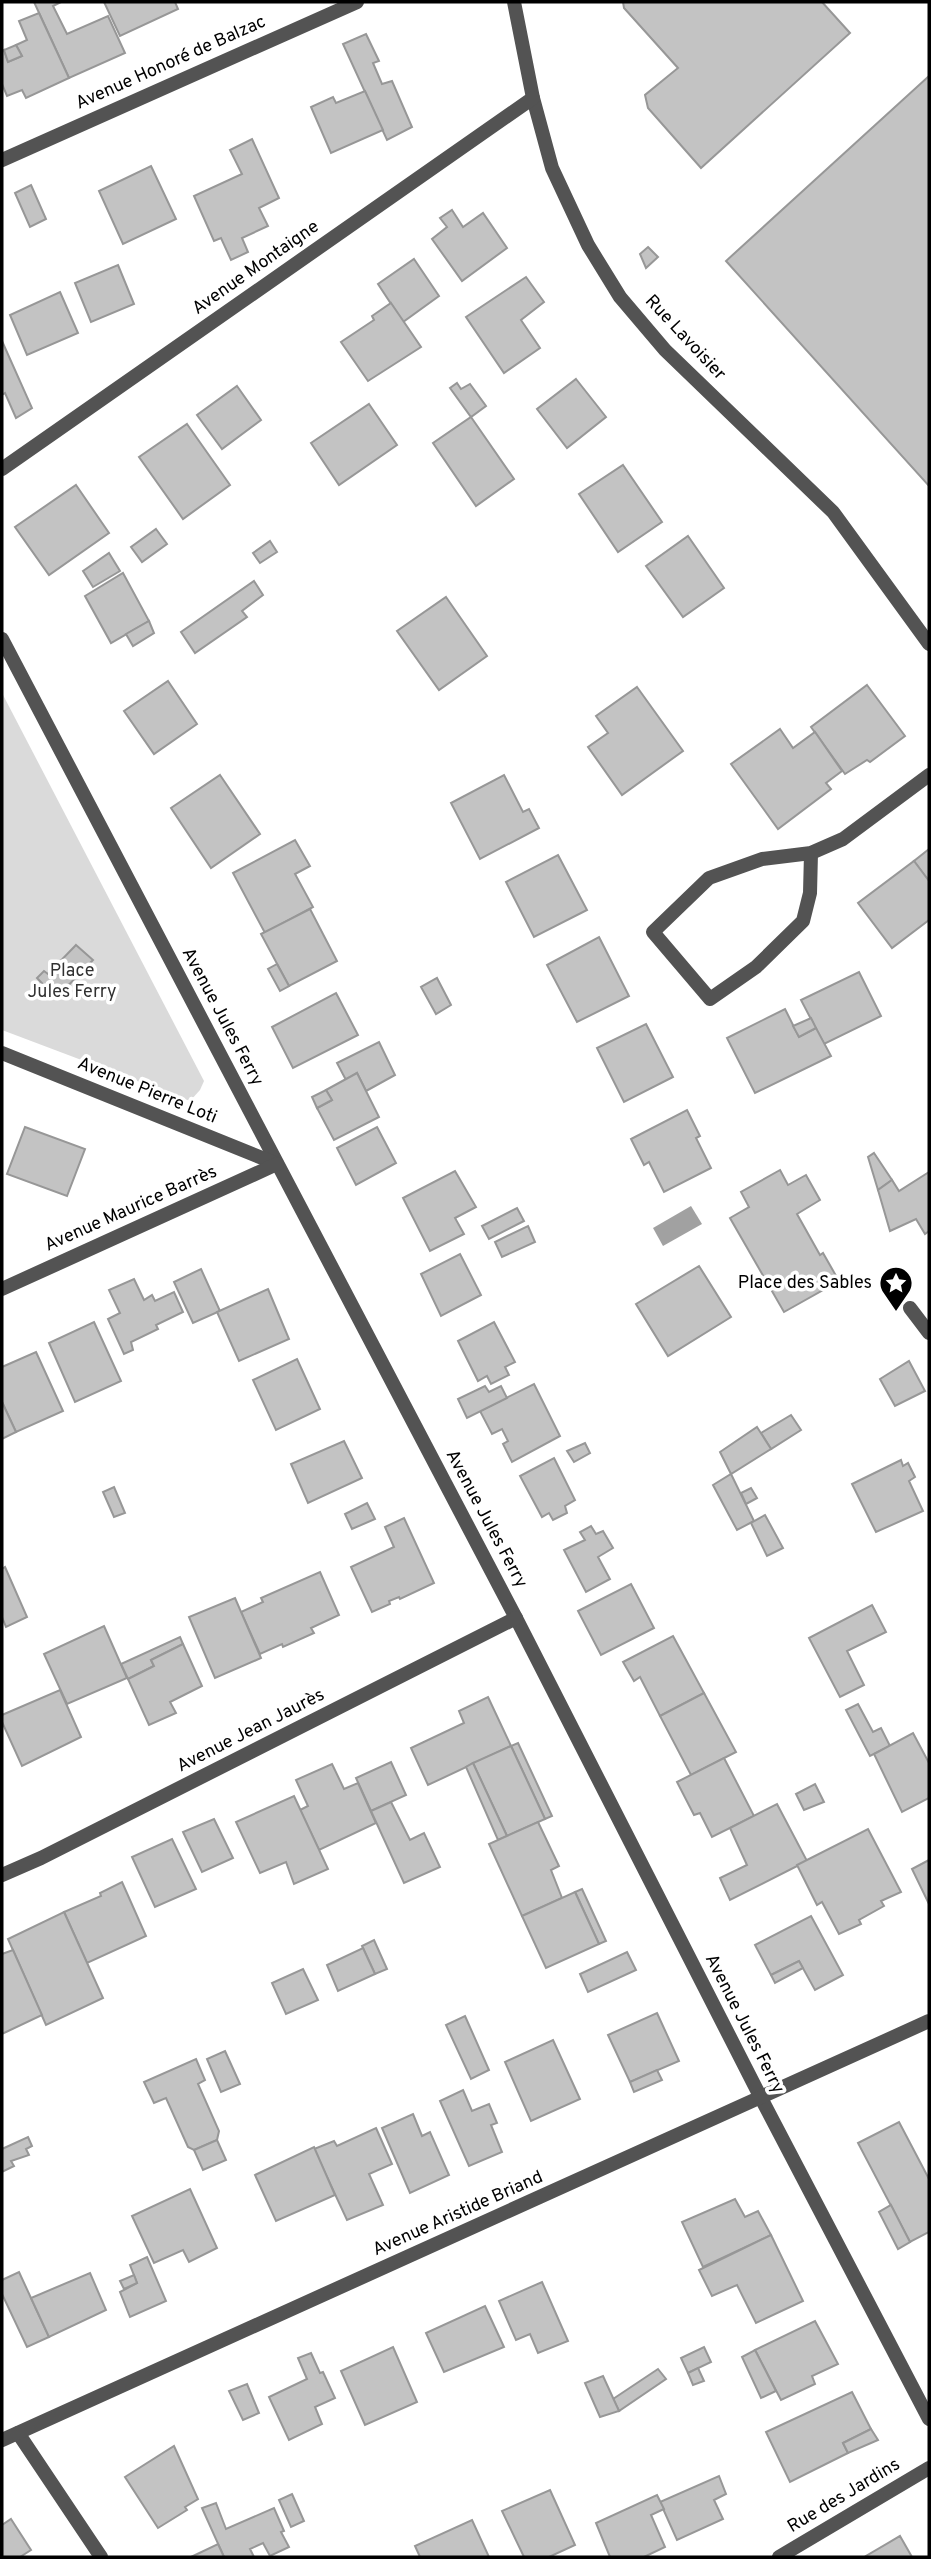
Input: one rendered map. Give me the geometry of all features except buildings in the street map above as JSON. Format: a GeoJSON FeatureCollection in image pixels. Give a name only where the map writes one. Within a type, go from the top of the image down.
{"type":"FeatureCollection","features":[{"type":"Feature","properties":{"kind":"street","name":"Avenue Honoré de Balzac"},"geometry":{"type":"LineString","coordinates":[[2,160],[357,2]]}},
{"type":"Feature","properties":{"kind":"street","name":"Rue Lavoisier"},"geometry":{"type":"LineString","coordinates":[[514,2],[533,97],[552,168],[588,245],[620,297],[665,350],[833,512],[929,644]]}},
{"type":"Feature","properties":{"kind":"street","name":"Avenue Montaigne"},"geometry":{"type":"LineString","coordinates":[[2,469],[533,97]]}},
{"type":"Feature","properties":{"kind":"street","name":"Avenue Jules Ferry"},"geometry":{"type":"LineString","coordinates":[[2,639],[516,1618],[761,2098],[929,2419]]}},
{"type":"Feature","properties":{"kind":"street"},"geometry":{"type":"LineString","coordinates":[[811,853],[810,893],[803,921],[756,967],[710,999],[653,932],[709,878],[762,859],[811,853],[843,839],[929,775]]}},
{"type":"Feature","properties":{"kind":"street","name":"Avenue Pierre Loti"},"geometry":{"type":"LineString","coordinates":[[2,1053],[277,1164]]}},
{"type":"Feature","properties":{"kind":"street","name":"Avenue Maurice Barrès"},"geometry":{"type":"LineString","coordinates":[[2,1289],[277,1164]]}},
{"type":"Feature","properties":{"kind":"street"},"geometry":{"type":"LineString","coordinates":[[910,1308],[929,1334]]}},
{"type":"Feature","properties":{"kind":"street","name":"Avenue Jean Jaurès"},"geometry":{"type":"LineString","coordinates":[[2,1875],[41,1858],[516,1618]]}},
{"type":"Feature","properties":{"kind":"street","name":"Avenue Aristide Briand"},"geometry":{"type":"LineString","coordinates":[[2,2440],[929,2021]]}},
{"type":"Feature","properties":{"kind":"street"},"geometry":{"type":"LineString","coordinates":[[18,2432],[101,2557]]}},
{"type":"Feature","properties":{"kind":"street","name":"Rue des Jardins"},"geometry":{"type":"LineString","coordinates":[[779,2557],[929,2468]]}},
{"type":"Feature","properties":{"kind":"green space","name":"Place Jules Ferry"},"geometry":{"type":"Polygon","coordinates":[[[2,693],[204,1081],[190,1101],[2,1030],[2,693]]]}},
{"type":"Feature","properties":{"kind":"shaded area"},"geometry":{"type":"Polygon","coordinates":[[[691,1206],[702,1224],[663,1246],[653,1228],[691,1206]]]}},
{"type":"Feature","properties":{"kind":"place","name":"Place des Sables"},"geometry":{"type":"Point","coordinates":[896,1313]}}]}
